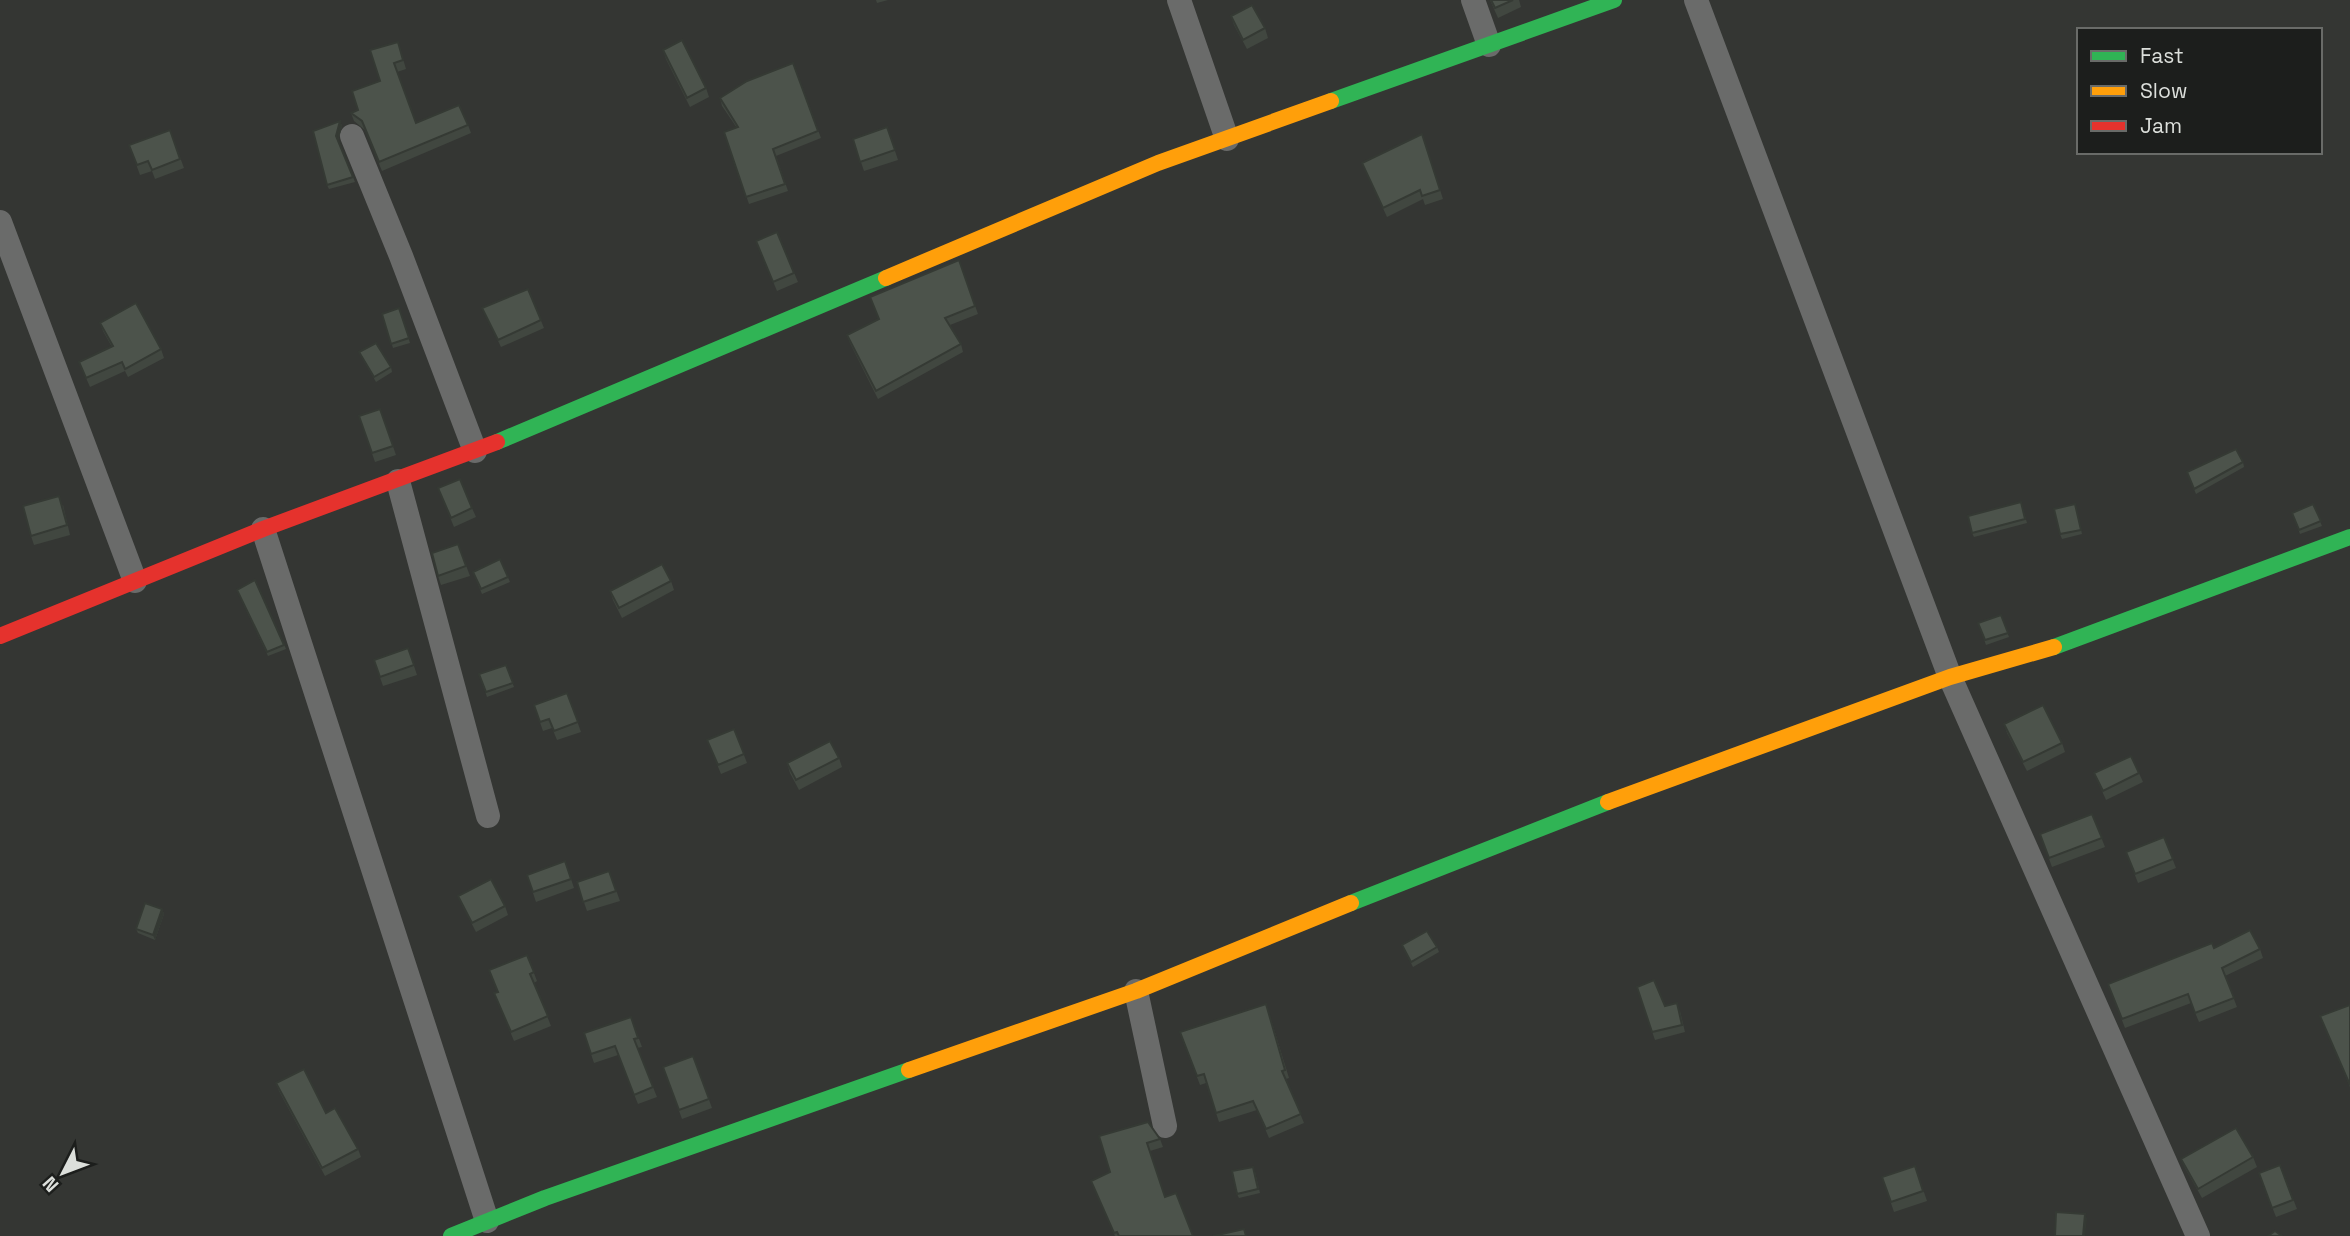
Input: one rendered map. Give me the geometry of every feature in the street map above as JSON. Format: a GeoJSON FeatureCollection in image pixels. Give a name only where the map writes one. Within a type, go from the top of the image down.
{"type":"FeatureCollection","features":[{"type":"Feature","properties":{"kind":"street"},"geometry":{"type":"LineString","coordinates":[[1179,0],[1227,139]]}},
{"type":"Feature","properties":{"kind":"street"},"geometry":{"type":"LineString","coordinates":[[1474,0],[1489,45]]}},
{"type":"Feature","properties":{"kind":"street"},"geometry":{"type":"LineString","coordinates":[[0,636],[262,529],[475,451],[1158,163],[1614,0]]}},
{"type":"Feature","properties":{"kind":"street"},"geometry":{"type":"LineString","coordinates":[[1696,0],[1950,677],[2198,1236]]}},
{"type":"Feature","properties":{"kind":"street"},"geometry":{"type":"LineString","coordinates":[[352,136],[475,451]]}},
{"type":"Feature","properties":{"kind":"street"},"geometry":{"type":"LineString","coordinates":[[0,222],[135,581]]}},
{"type":"Feature","properties":{"kind":"street"},"geometry":{"type":"LineString","coordinates":[[398,481],[488,816]]}},
{"type":"Feature","properties":{"kind":"street"},"geometry":{"type":"LineString","coordinates":[[262,529],[487,1222]]}},
{"type":"Feature","properties":{"kind":"street"},"geometry":{"type":"LineString","coordinates":[[451,1236],[545,1198],[1136,991],[1520,834],[1950,677],[2073,642],[2350,537]]}},
{"type":"Feature","properties":{"kind":"street"},"geometry":{"type":"LineString","coordinates":[[1136,991],[1165,1126]]}},
{"type":"Feature","properties":{"kind":"building"},"geometry":{"type":"Polygon","coordinates":[[[1491,0],[1513,0],[1495,8],[1491,0]]]}},
{"type":"Feature","properties":{"kind":"building"},"geometry":{"type":"Polygon","coordinates":[[[1252,5],[1265,28],[1243,40],[1231,16],[1252,5]]]}},
{"type":"Feature","properties":{"kind":"building"},"geometry":{"type":"Polygon","coordinates":[[[682,40],[706,88],[687,98],[663,50],[682,40]]]}},
{"type":"Feature","properties":{"kind":"building"},"geometry":{"type":"Polygon","coordinates":[[[398,42],[403,60],[394,63],[416,123],[459,105],[468,125],[379,162],[362,121],[351,113],[358,110],[352,91],[380,81],[370,50],[398,42]]]}},
{"type":"Feature","properties":{"kind":"building"},"geometry":{"type":"Polygon","coordinates":[[[793,63],[818,131],[773,149],[785,184],[746,197],[724,132],[738,127],[720,98],[747,81],[793,63]]]}},
{"type":"Feature","properties":{"kind":"building"},"geometry":{"type":"Polygon","coordinates":[[[340,121],[336,136],[353,177],[327,185],[313,131],[340,121]]]}},
{"type":"Feature","properties":{"kind":"building"},"geometry":{"type":"Polygon","coordinates":[[[887,127],[895,150],[860,162],[853,139],[887,127]]]}},
{"type":"Feature","properties":{"kind":"building"},"geometry":{"type":"Polygon","coordinates":[[[170,130],[180,159],[152,170],[148,161],[137,165],[129,145],[170,130]]]}},
{"type":"Feature","properties":{"kind":"building"},"geometry":{"type":"Polygon","coordinates":[[[1422,134],[1440,190],[1422,196],[1420,190],[1383,208],[1362,163],[1422,134]]]}},
{"type":"Feature","properties":{"kind":"building"},"geometry":{"type":"Polygon","coordinates":[[[777,232],[794,273],[773,282],[756,241],[777,232]]]}},
{"type":"Feature","properties":{"kind":"building"},"geometry":{"type":"Polygon","coordinates":[[[959,260],[975,306],[945,318],[961,344],[876,391],[847,335],[879,319],[870,297],[959,260]]]}},
{"type":"Feature","properties":{"kind":"building"},"geometry":{"type":"Polygon","coordinates":[[[528,289],[541,320],[498,340],[482,308],[528,289]]]}},
{"type":"Feature","properties":{"kind":"building"},"geometry":{"type":"Polygon","coordinates":[[[136,303],[161,349],[125,369],[122,362],[86,378],[79,362],[113,346],[100,323],[136,303]]]}},
{"type":"Feature","properties":{"kind":"building"},"geometry":{"type":"Polygon","coordinates":[[[399,308],[409,338],[391,344],[382,314],[399,308]]]}},
{"type":"Feature","properties":{"kind":"building"},"geometry":{"type":"Polygon","coordinates":[[[376,343],[391,367],[374,377],[359,352],[376,343]]]}},
{"type":"Feature","properties":{"kind":"building"},"geometry":{"type":"Polygon","coordinates":[[[380,409],[393,446],[372,453],[359,416],[380,409]]]}},
{"type":"Feature","properties":{"kind":"building"},"geometry":{"type":"Polygon","coordinates":[[[2236,449],[2243,462],[2194,489],[2187,472],[2236,449]]]}},
{"type":"Feature","properties":{"kind":"building"},"geometry":{"type":"Polygon","coordinates":[[[460,479],[472,508],[451,518],[438,488],[460,479]]]}},
{"type":"Feature","properties":{"kind":"building"},"geometry":{"type":"Polygon","coordinates":[[[59,496],[67,525],[31,536],[23,506],[59,496]]]}},
{"type":"Feature","properties":{"kind":"building"},"geometry":{"type":"Polygon","coordinates":[[[2021,502],[2025,519],[1972,533],[1968,516],[2021,502]]]}},
{"type":"Feature","properties":{"kind":"building"},"geometry":{"type":"Polygon","coordinates":[[[2075,504],[2081,530],[2060,534],[2054,509],[2075,504]]]}},
{"type":"Feature","properties":{"kind":"building"},"geometry":{"type":"Polygon","coordinates":[[[2313,504],[2321,521],[2299,530],[2292,513],[2313,504]]]}},
{"type":"Feature","properties":{"kind":"building"},"geometry":{"type":"Polygon","coordinates":[[[458,544],[466,566],[438,576],[432,553],[458,544]]]}},
{"type":"Feature","properties":{"kind":"building"},"geometry":{"type":"Polygon","coordinates":[[[500,559],[508,577],[481,589],[473,572],[500,559]]]}},
{"type":"Feature","properties":{"kind":"building"},"geometry":{"type":"Polygon","coordinates":[[[662,564],[671,581],[619,608],[610,591],[662,564]]]}},
{"type":"Feature","properties":{"kind":"building"},"geometry":{"type":"Polygon","coordinates":[[[255,580],[284,645],[267,652],[237,590],[255,580]]]}},
{"type":"Feature","properties":{"kind":"building"},"geometry":{"type":"Polygon","coordinates":[[[2001,615],[2008,633],[1985,640],[1978,623],[2001,615]]]}},
{"type":"Feature","properties":{"kind":"building"},"geometry":{"type":"Polygon","coordinates":[[[408,648],[414,665],[380,677],[374,660],[408,648]]]}},
{"type":"Feature","properties":{"kind":"building"},"geometry":{"type":"Polygon","coordinates":[[[506,665],[513,683],[486,692],[479,674],[506,665]]]}},
{"type":"Feature","properties":{"kind":"building"},"geometry":{"type":"Polygon","coordinates":[[[567,693],[578,722],[554,731],[549,719],[540,722],[534,705],[567,693]]]}},
{"type":"Feature","properties":{"kind":"building"},"geometry":{"type":"Polygon","coordinates":[[[2043,705],[2062,743],[2023,762],[2004,724],[2043,705]]]}},
{"type":"Feature","properties":{"kind":"building"},"geometry":{"type":"Polygon","coordinates":[[[734,729],[744,754],[718,765],[707,740],[734,729]]]}},
{"type":"Feature","properties":{"kind":"building"},"geometry":{"type":"Polygon","coordinates":[[[830,741],[839,758],[796,780],[787,763],[830,741]]]}},
{"type":"Feature","properties":{"kind":"building"},"geometry":{"type":"Polygon","coordinates":[[[2131,756],[2139,773],[2103,791],[2094,773],[2131,756]]]}},
{"type":"Feature","properties":{"kind":"building"},"geometry":{"type":"Polygon","coordinates":[[[2092,814],[2102,838],[2049,858],[2040,834],[2092,814]]]}},
{"type":"Feature","properties":{"kind":"building"},"geometry":{"type":"Polygon","coordinates":[[[2164,837],[2173,859],[2135,874],[2126,852],[2164,837]]]}},
{"type":"Feature","properties":{"kind":"building"},"geometry":{"type":"Polygon","coordinates":[[[565,861],[571,879],[533,892],[527,875],[565,861]]]}},
{"type":"Feature","properties":{"kind":"building"},"geometry":{"type":"Polygon","coordinates":[[[609,871],[616,891],[583,902],[577,882],[609,871]]]}},
{"type":"Feature","properties":{"kind":"building"},"geometry":{"type":"Polygon","coordinates":[[[491,879],[505,906],[472,923],[458,896],[491,879]]]}},
{"type":"Feature","properties":{"kind":"building"},"geometry":{"type":"Polygon","coordinates":[[[145,903],[162,909],[153,935],[136,929],[145,903]]]}},
{"type":"Feature","properties":{"kind":"building"},"geometry":{"type":"Polygon","coordinates":[[[2250,930],[2260,949],[2222,968],[2234,998],[2195,1013],[2188,994],[2122,1019],[2108,984],[2212,943],[2214,948],[2250,930]]]}},
{"type":"Feature","properties":{"kind":"building"},"geometry":{"type":"Polygon","coordinates":[[[1427,931],[1437,947],[1411,962],[1402,945],[1427,931]]]}},
{"type":"Feature","properties":{"kind":"building"},"geometry":{"type":"Polygon","coordinates":[[[527,955],[534,972],[530,974],[548,1016],[511,1032],[494,993],[498,992],[489,970],[527,955]]]}},
{"type":"Feature","properties":{"kind":"building"},"geometry":{"type":"Polygon","coordinates":[[[1654,980],[1665,1006],[1677,1003],[1682,1025],[1652,1032],[1637,987],[1654,980]]]}},
{"type":"Feature","properties":{"kind":"building"},"geometry":{"type":"Polygon","coordinates":[[[1266,1004],[1285,1070],[1282,1071],[1301,1114],[1266,1129],[1253,1101],[1216,1113],[1204,1074],[1197,1076],[1180,1032],[1266,1004]]]}},
{"type":"Feature","properties":{"kind":"building"},"geometry":{"type":"Polygon","coordinates":[[[2350,1005],[2350,1085],[2320,1016],[2350,1005]]]}},
{"type":"Feature","properties":{"kind":"building"},"geometry":{"type":"Polygon","coordinates":[[[631,1017],[638,1038],[634,1039],[653,1087],[634,1095],[615,1046],[591,1054],[584,1033],[631,1017]]]}},
{"type":"Feature","properties":{"kind":"building"},"geometry":{"type":"Polygon","coordinates":[[[693,1056],[709,1099],[679,1110],[663,1067],[693,1056]]]}},
{"type":"Feature","properties":{"kind":"building"},"geometry":{"type":"Polygon","coordinates":[[[304,1069],[326,1113],[335,1108],[358,1149],[322,1168],[276,1083],[304,1069]]]}},
{"type":"Feature","properties":{"kind":"building"},"geometry":{"type":"Polygon","coordinates":[[[1148,1122],[1160,1139],[1147,1143],[1165,1197],[1176,1193],[1193,1236],[1119,1236],[1117,1232],[1114,1233],[1091,1181],[1110,1172],[1099,1136],[1148,1122]]]}},
{"type":"Feature","properties":{"kind":"building"},"geometry":{"type":"Polygon","coordinates":[[[2236,1128],[2253,1157],[2198,1189],[2181,1159],[2236,1128]]]}},
{"type":"Feature","properties":{"kind":"building"},"geometry":{"type":"Polygon","coordinates":[[[2280,1165],[2293,1200],[2272,1208],[2259,1173],[2280,1165]]]}},
{"type":"Feature","properties":{"kind":"building"},"geometry":{"type":"Polygon","coordinates":[[[1915,1166],[1923,1191],[1891,1202],[1882,1177],[1915,1166]]]}},
{"type":"Feature","properties":{"kind":"building"},"geometry":{"type":"Polygon","coordinates":[[[1253,1167],[1258,1189],[1237,1194],[1232,1171],[1253,1167]]]}},
{"type":"Feature","properties":{"kind":"building"},"geometry":{"type":"Polygon","coordinates":[[[2056,1212],[2085,1214],[2083,1236],[2055,1236],[2056,1212]]]}},
{"type":"Feature","properties":{"kind":"building"},"geometry":{"type":"Polygon","coordinates":[[[1244,1229],[1246,1236],[1213,1236],[1244,1229]]]}},
{"type":"Feature","properties":{"kind":"building"},"geometry":{"type":"Polygon","coordinates":[[[2275,1231],[2282,1236],[2268,1236],[2275,1231]]]}},
{"type":"Feature","properties":{"kind":"traffic: fast"},"geometry":{"type":"LineString","coordinates":[[1331,101],[1614,0]]}},
{"type":"Feature","properties":{"kind":"traffic: fast"},"geometry":{"type":"LineString","coordinates":[[497,442],[886,278]]}},
{"type":"Feature","properties":{"kind":"traffic: fast"},"geometry":{"type":"LineString","coordinates":[[2054,647],[2350,537]]}},
{"type":"Feature","properties":{"kind":"traffic: fast"},"geometry":{"type":"LineString","coordinates":[[1351,903],[1608,802]]}},
{"type":"Feature","properties":{"kind":"traffic: fast"},"geometry":{"type":"LineString","coordinates":[[451,1236],[545,1198],[909,1070]]}},
{"type":"Feature","properties":{"kind":"traffic: slow"},"geometry":{"type":"LineString","coordinates":[[886,278],[1158,163],[1331,101]]}},
{"type":"Feature","properties":{"kind":"traffic: slow"},"geometry":{"type":"LineString","coordinates":[[1608,802],[1950,677],[2054,647]]}},
{"type":"Feature","properties":{"kind":"traffic: slow"},"geometry":{"type":"LineString","coordinates":[[909,1070],[1136,991],[1351,903]]}},
{"type":"Feature","properties":{"kind":"traffic: jam"},"geometry":{"type":"LineString","coordinates":[[0,636],[263,529],[497,442]]}}]}
